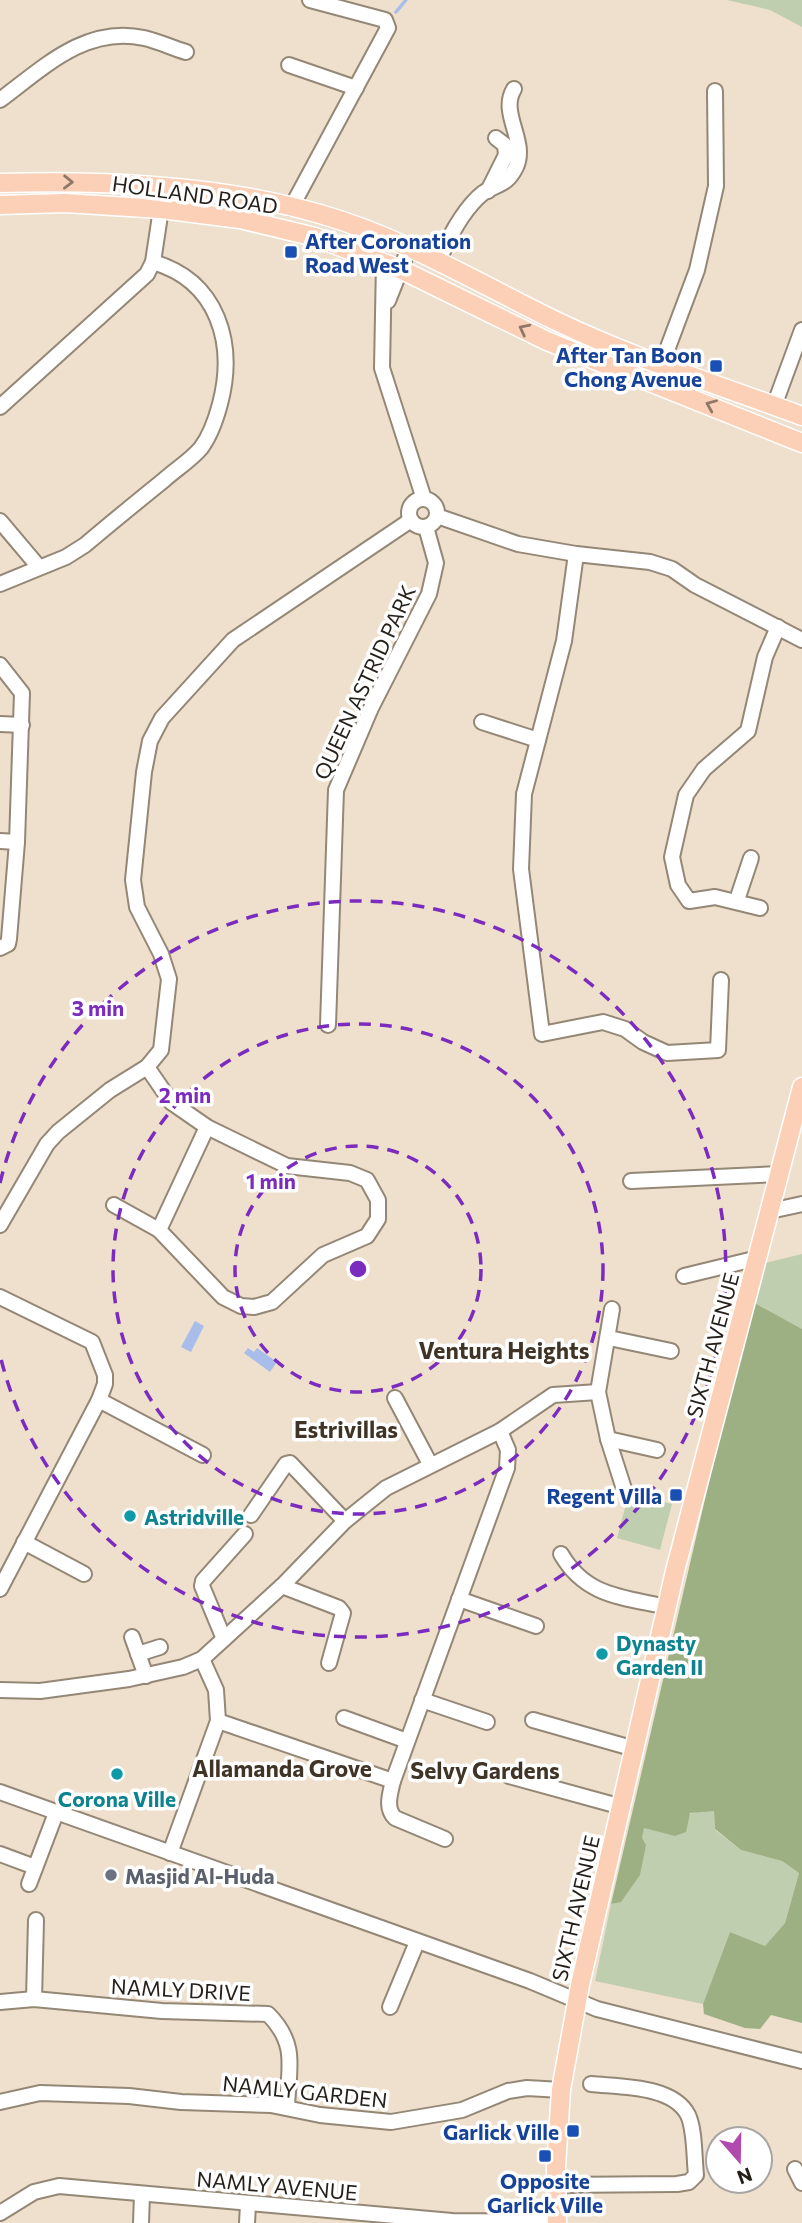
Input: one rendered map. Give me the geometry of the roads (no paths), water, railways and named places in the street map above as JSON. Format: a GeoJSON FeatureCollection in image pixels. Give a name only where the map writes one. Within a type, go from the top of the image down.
{"type":"FeatureCollection","features":[{"type":"Feature","properties":{"kind":"main road","name":"HOLLAND ROAD"},"geometry":{"type":"LineString","coordinates":[[0,183],[65,181],[122,184],[233,196],[320,214],[439,260],[658,374],[802,443]]}},
{"type":"Feature","properties":{"kind":"main road","name":"HOLLAND ROAD"},"geometry":{"type":"LineString","coordinates":[[0,205],[65,203],[161,209],[240,219],[315,237],[402,270],[547,341],[802,416]]}},
{"type":"Feature","properties":{"kind":"main road","name":"SIXTH AVENUE"},"geometry":{"type":"LineString","coordinates":[[557,2222],[556,2185],[561,2090],[577,2000],[667,1607],[802,1087]]}},
{"type":"Feature","properties":{"kind":"street"},"geometry":{"type":"LineString","coordinates":[[291,208],[388,29],[387,21],[310,0]]}},
{"type":"Feature","properties":{"kind":"street"},"geometry":{"type":"LineString","coordinates":[[0,100],[69,48],[93,39],[142,38],[186,52]]}},
{"type":"Feature","properties":{"kind":"street"},"geometry":{"type":"LineString","coordinates":[[289,65],[356,88]]}},
{"type":"Feature","properties":{"kind":"street"},"geometry":{"type":"LineString","coordinates":[[488,191],[507,182],[519,156],[510,105],[514,89]]}},
{"type":"Feature","properties":{"kind":"street"},"geometry":{"type":"LineString","coordinates":[[658,374],[697,270],[716,186],[715,91]]}},
{"type":"Feature","properties":{"kind":"street"},"geometry":{"type":"LineString","coordinates":[[439,260],[451,232],[488,191],[506,155],[505,145],[496,138]]}},
{"type":"Feature","properties":{"kind":"street"},"geometry":{"type":"LineString","coordinates":[[0,407],[139,283],[153,262],[161,209]]}},
{"type":"Feature","properties":{"kind":"street"},"geometry":{"type":"LineString","coordinates":[[384,309],[409,248]]}},
{"type":"Feature","properties":{"kind":"street"},"geometry":{"type":"LineString","coordinates":[[0,584],[38,566],[66,557],[85,545],[200,449],[215,421],[226,369],[221,330],[213,311],[188,277],[174,268],[153,262]]}},
{"type":"Feature","properties":{"kind":"street"},"geometry":{"type":"LineString","coordinates":[[384,262],[382,368],[386,388],[424,499],[435,505],[437,516]]}},
{"type":"Feature","properties":{"kind":"street"},"geometry":{"type":"LineString","coordinates":[[774,406],[802,331]]}},
{"type":"Feature","properties":{"kind":"street"},"geometry":{"type":"LineString","coordinates":[[424,499],[412,505],[411,520],[417,526],[426,527],[437,516]]}},
{"type":"Feature","properties":{"kind":"street"},"geometry":{"type":"LineString","coordinates":[[437,516],[518,544],[650,562],[672,569],[695,585],[802,640]]}},
{"type":"Feature","properties":{"kind":"street"},"geometry":{"type":"LineString","coordinates":[[0,1225],[47,1144],[58,1132],[102,1096],[147,1067],[161,1050],[169,989],[161,954],[133,893],[144,772],[154,730],[233,640],[411,520]]}},
{"type":"Feature","properties":{"kind":"street"},"geometry":{"type":"LineString","coordinates":[[0,522],[38,566]]}},
{"type":"Feature","properties":{"kind":"street","name":"QUEEN ASTRID PARK"},"geometry":{"type":"LineString","coordinates":[[328,1025],[336,790],[371,708],[429,594],[436,562],[426,527]]}},
{"type":"Feature","properties":{"kind":"street"},"geometry":{"type":"LineString","coordinates":[[576,554],[564,641],[524,794],[521,869],[541,1034],[603,1022],[625,1029],[642,1042],[667,1053],[718,1050],[721,980]]}},
{"type":"Feature","properties":{"kind":"street"},"geometry":{"type":"LineString","coordinates":[[760,908],[737,900],[715,897],[689,901],[678,885],[672,857],[686,795],[704,769],[748,731],[765,657],[778,627]]}},
{"type":"Feature","properties":{"kind":"street"},"geometry":{"type":"LineString","coordinates":[[0,664],[22,690],[17,842],[9,939],[8,944],[0,948]]}},
{"type":"Feature","properties":{"kind":"street"},"geometry":{"type":"LineString","coordinates":[[482,722],[538,740]]}},
{"type":"Feature","properties":{"kind":"street"},"geometry":{"type":"LineString","coordinates":[[0,724],[22,725]]}},
{"type":"Feature","properties":{"kind":"street"},"geometry":{"type":"LineString","coordinates":[[0,841],[17,842]]}},
{"type":"Feature","properties":{"kind":"street"},"geometry":{"type":"LineString","coordinates":[[737,900],[751,858]]}},
{"type":"Feature","properties":{"kind":"street"},"geometry":{"type":"LineString","coordinates":[[114,1205],[159,1230],[223,1297],[241,1306],[254,1307],[272,1302],[314,1261],[358,1241],[374,1227],[380,1209],[375,1189],[368,1180],[350,1173],[287,1166],[207,1127],[171,1102],[147,1067]]}},
{"type":"Feature","properties":{"kind":"street"},"geometry":{"type":"LineString","coordinates":[[159,1230],[207,1127]]}},
{"type":"Feature","properties":{"kind":"street"},"geometry":{"type":"LineString","coordinates":[[631,1181],[779,1174]]}},
{"type":"Feature","properties":{"kind":"street"},"geometry":{"type":"LineString","coordinates":[[770,1211],[802,1205]]}},
{"type":"Feature","properties":{"kind":"street","name":"SIXTH AVENUE"},"geometry":{"type":"LineString","coordinates":[[684,1276],[758,1258]]}},
{"type":"Feature","properties":{"kind":"street"},"geometry":{"type":"LineString","coordinates":[[0,1297],[92,1342],[106,1380],[99,1400],[0,1589]]}},
{"type":"Feature","properties":{"kind":"street"},"geometry":{"type":"LineString","coordinates":[[612,1309],[598,1392],[608,1439],[624,1489]]}},
{"type":"Feature","properties":{"kind":"street"},"geometry":{"type":"LineString","coordinates":[[609,1338],[671,1350]]}},
{"type":"Feature","properties":{"kind":"street"},"geometry":{"type":"LineString","coordinates":[[0,1690],[40,1691],[146,1676],[202,1659],[282,1586],[345,1521],[386,1488],[500,1431],[553,1395],[598,1392]]}},
{"type":"Feature","properties":{"kind":"street"},"geometry":{"type":"LineString","coordinates":[[395,1398],[430,1464]]}},
{"type":"Feature","properties":{"kind":"street"},"geometry":{"type":"LineString","coordinates":[[99,1400],[203,1455]]}},
{"type":"Feature","properties":{"kind":"street"},"geometry":{"type":"LineString","coordinates":[[444,1839],[390,1813],[389,1800],[407,1741],[507,1468],[508,1450],[500,1431]]}},
{"type":"Feature","properties":{"kind":"street"},"geometry":{"type":"LineString","coordinates":[[608,1439],[657,1450]]}},
{"type":"Feature","properties":{"kind":"street"},"geometry":{"type":"LineString","coordinates":[[251,1515],[286,1464],[290,1463],[345,1521]]}},
{"type":"Feature","properties":{"kind":"street"},"geometry":{"type":"LineString","coordinates":[[224,1639],[202,1586],[203,1581],[245,1534]]}},
{"type":"Feature","properties":{"kind":"street"},"geometry":{"type":"LineString","coordinates":[[24,1542],[84,1574]]}},
{"type":"Feature","properties":{"kind":"street"},"geometry":{"type":"LineString","coordinates":[[561,1554],[572,1572],[600,1592],[667,1607]]}},
{"type":"Feature","properties":{"kind":"street"},"geometry":{"type":"LineString","coordinates":[[282,1586],[338,1608],[343,1613],[329,1663]]}},
{"type":"Feature","properties":{"kind":"street"},"geometry":{"type":"LineString","coordinates":[[459,1599],[536,1626]]}},
{"type":"Feature","properties":{"kind":"street"},"geometry":{"type":"LineString","coordinates":[[132,1637],[146,1676]]}},
{"type":"Feature","properties":{"kind":"street"},"geometry":{"type":"LineString","coordinates":[[138,1654],[160,1647]]}},
{"type":"Feature","properties":{"kind":"street"},"geometry":{"type":"LineString","coordinates":[[170,1853],[218,1721],[216,1690],[202,1659]]}},
{"type":"Feature","properties":{"kind":"street"},"geometry":{"type":"LineString","coordinates":[[422,1700],[487,1722]]}},
{"type":"Feature","properties":{"kind":"street"},"geometry":{"type":"LineString","coordinates":[[344,1718],[407,1741]]}},
{"type":"Feature","properties":{"kind":"street"},"geometry":{"type":"LineString","coordinates":[[533,1720],[635,1749]]}},
{"type":"Feature","properties":{"kind":"street"},"geometry":{"type":"LineString","coordinates":[[218,1721],[393,1781]]}},
{"type":"Feature","properties":{"kind":"street"},"geometry":{"type":"LineString","coordinates":[[509,1776],[622,1807]]}},
{"type":"Feature","properties":{"kind":"street"},"geometry":{"type":"LineString","coordinates":[[0,1793],[597,2009],[802,2061]]}},
{"type":"Feature","properties":{"kind":"street"},"geometry":{"type":"LineString","coordinates":[[29,1884],[56,1813]]}},
{"type":"Feature","properties":{"kind":"street"},"geometry":{"type":"LineString","coordinates":[[0,1854],[35,1867]]}},
{"type":"Feature","properties":{"kind":"street"},"geometry":{"type":"LineString","coordinates":[[34,1999],[36,1920]]}},
{"type":"Feature","properties":{"kind":"street"},"geometry":{"type":"LineString","coordinates":[[390,2007],[417,1942]]}},
{"type":"Feature","properties":{"kind":"street","name":"NAMLY DRIVE"},"geometry":{"type":"LineString","coordinates":[[0,2002],[34,1999],[162,2011],[268,2014],[282,2029],[291,2057],[288,2109]]}},
{"type":"Feature","properties":{"kind":"street"},"geometry":{"type":"LineString","coordinates":[[556,2185],[677,2184],[689,2182],[696,2175],[689,2116],[680,2103],[646,2090],[591,2084]]}},
{"type":"Feature","properties":{"kind":"street","name":"NAMLY GARDEN"},"geometry":{"type":"LineString","coordinates":[[0,2102],[40,2093],[288,2109],[391,2122],[462,2110],[509,2091],[527,2088],[561,2090]]}},
{"type":"Feature","properties":{"kind":"street"},"geometry":{"type":"LineString","coordinates":[[795,2169],[802,2183]]}},
{"type":"Feature","properties":{"kind":"street","name":"NAMLY AVENUE"},"geometry":{"type":"LineString","coordinates":[[0,2213],[34,2192],[59,2186],[452,2222],[557,2222]]}},
{"type":"Feature","properties":{"kind":"street"},"geometry":{"type":"LineString","coordinates":[[141,2223],[142,2195]]}},
{"type":"Feature","properties":{"kind":"street"},"geometry":{"type":"LineString","coordinates":[[247,2223],[248,2204]]}},
{"type":"Feature","properties":{"kind":"water"},"geometry":{"type":"Polygon","coordinates":[[[195,1321],[204,1326],[191,1352],[181,1347],[195,1321]]]}},
{"type":"Feature","properties":{"kind":"water"},"geometry":{"type":"Polygon","coordinates":[[[248,1348],[254,1352],[257,1348],[277,1362],[270,1372],[244,1353],[248,1348]]]}},
{"type":"Feature","properties":{"kind":"waterway"},"geometry":{"type":"LineString","coordinates":[[396,12],[406,0]]}},
{"type":"Feature","properties":{"kind":"place","name":"After Coronation Road West"},"geometry":{"type":"Point","coordinates":[291,252]}},
{"type":"Feature","properties":{"kind":"place","name":"After Tan Boon Chong Avenue"},"geometry":{"type":"Point","coordinates":[716,366]}},
{"type":"Feature","properties":{"kind":"place","name":"Regent Villa"},"geometry":{"type":"Point","coordinates":[676,1495]}},
{"type":"Feature","properties":{"kind":"place","name":"Astridville"},"geometry":{"type":"Point","coordinates":[130,1516]}},
{"type":"Feature","properties":{"kind":"place","name":"Dynasty Garden II"},"geometry":{"type":"Point","coordinates":[602,1654]}},
{"type":"Feature","properties":{"kind":"place","name":"Corona Ville"},"geometry":{"type":"Point","coordinates":[117,1774]}},
{"type":"Feature","properties":{"kind":"place","name":"Masjid Al-Huda"},"geometry":{"type":"Point","coordinates":[111,1875]}},
{"type":"Feature","properties":{"kind":"place","name":"Garlick Ville"},"geometry":{"type":"Point","coordinates":[573,2131]}},
{"type":"Feature","properties":{"kind":"place","name":"Opposite Garlick Ville"},"geometry":{"type":"Point","coordinates":[545,2156]}},
{"type":"Feature","properties":{"kind":"district","name":"Ventura Heights"},"geometry":{"type":"Point","coordinates":[504,1350]}},
{"type":"Feature","properties":{"kind":"district","name":"Estrivillas"},"geometry":{"type":"Point","coordinates":[346,1429]}},
{"type":"Feature","properties":{"kind":"district","name":"Allamanda Grove"},"geometry":{"type":"Point","coordinates":[282,1768]}},
{"type":"Feature","properties":{"kind":"district","name":"Selvy Gardens"},"geometry":{"type":"Point","coordinates":[485,1770]}}]}
